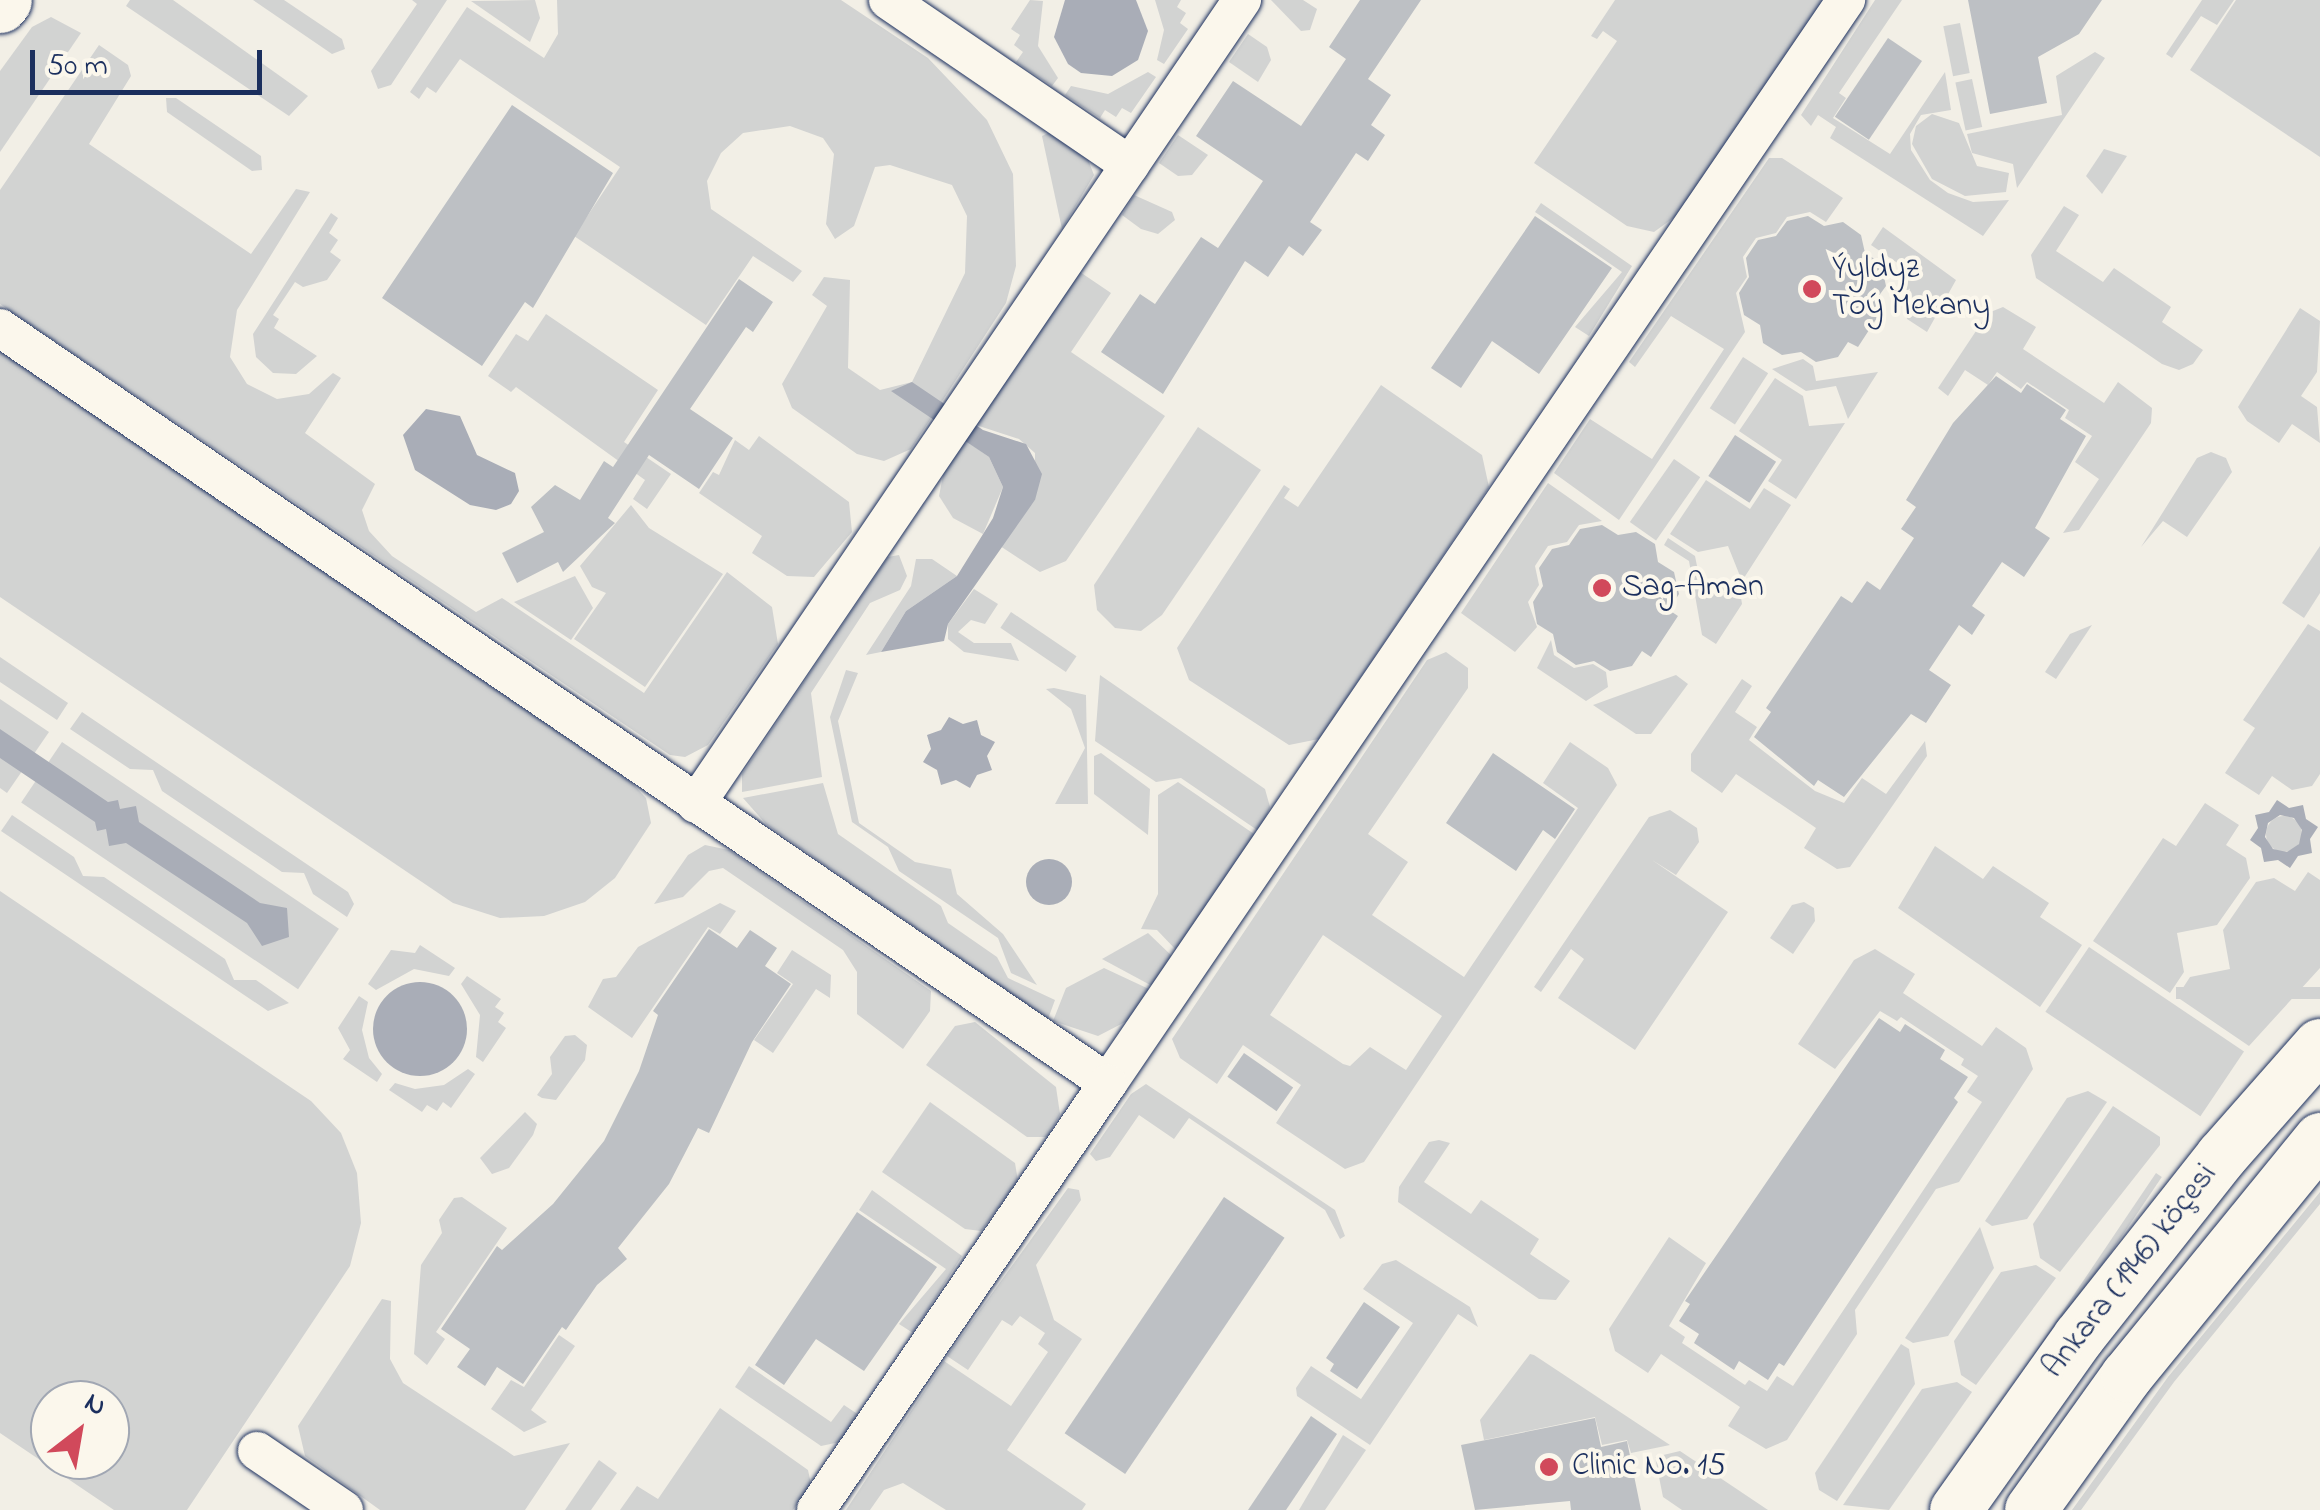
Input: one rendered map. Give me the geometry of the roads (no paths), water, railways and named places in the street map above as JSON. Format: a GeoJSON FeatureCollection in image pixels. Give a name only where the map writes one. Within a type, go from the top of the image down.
{"type":"FeatureCollection","features":[{"type":"Feature","properties":{"kind":"main road","name":"Ankara (1946) köçesi"},"geometry":{"type":"LineString","coordinates":[[1956,1510],[2079,1337],[2222,1156],[2320,1045]]}},
{"type":"Feature","properties":{"kind":"main road","name":"Ankara (1946) köçesi"},"geometry":{"type":"LineString","coordinates":[[2031,1510],[2127,1376],[2320,1139]]}},
{"type":"Feature","properties":{"kind":"street"},"geometry":{"type":"LineString","coordinates":[[888,0],[1130,164]]}},
{"type":"Feature","properties":{"kind":"street"},"geometry":{"type":"LineString","coordinates":[[816,1510],[1846,0]]}},
{"type":"Feature","properties":{"kind":"street"},"geometry":{"type":"LineString","coordinates":[[696,804],[1238,2]]}},
{"type":"Feature","properties":{"kind":"street"},"geometry":{"type":"LineString","coordinates":[[0,328],[1108,1083]]}},
{"type":"Feature","properties":{"kind":"street"},"geometry":{"type":"LineString","coordinates":[[257,1452],[344,1510]]}},
{"type":"Feature","properties":{"kind":"place","name":"Ýyldyz Toý Mekany"},"geometry":{"type":"Point","coordinates":[1812,289]}},
{"type":"Feature","properties":{"kind":"place","name":"Sag-Aman"},"geometry":{"type":"Point","coordinates":[1602,588]}},
{"type":"Feature","properties":{"kind":"place","name":"Clinic No. 15"},"geometry":{"type":"Point","coordinates":[1549,1467]}}]}
